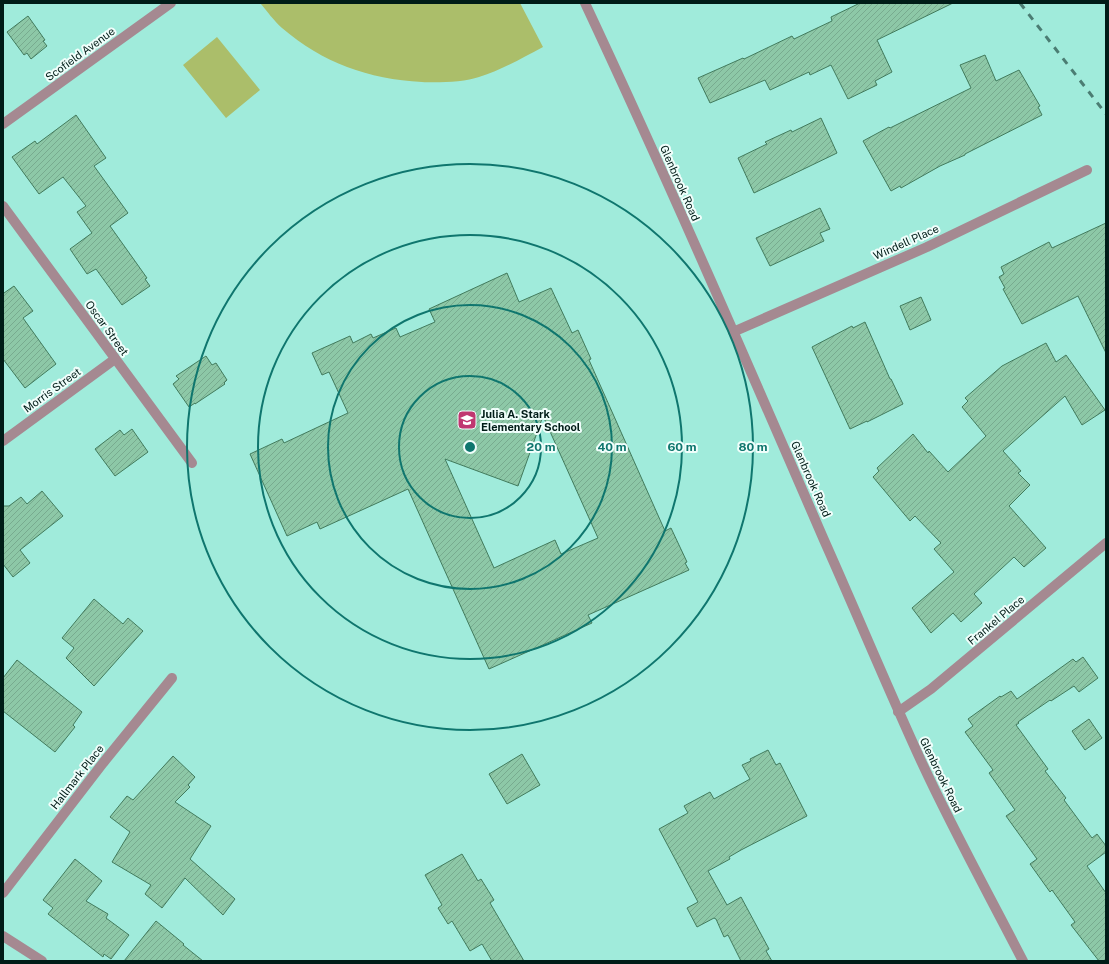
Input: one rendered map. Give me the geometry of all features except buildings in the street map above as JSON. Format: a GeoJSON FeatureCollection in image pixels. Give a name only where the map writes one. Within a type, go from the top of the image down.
{"type":"FeatureCollection","features":[{"type":"Feature","properties":{"kind":"street","name":"Scofield Avenue"},"geometry":{"type":"LineString","coordinates":[[3,124],[171,3]]}},
{"type":"Feature","properties":{"kind":"street","name":"Glenbrook Road"},"geometry":{"type":"LineString","coordinates":[[584,3],[641,125],[733,332],[898,712],[965,851],[1023,961]]}},
{"type":"Feature","properties":{"kind":"street","name":"Windell Place"},"geometry":{"type":"LineString","coordinates":[[733,332],[927,247],[1087,170]]}},
{"type":"Feature","properties":{"kind":"street","name":"Oscar Street"},"geometry":{"type":"LineString","coordinates":[[3,206],[192,463]]}},
{"type":"Feature","properties":{"kind":"street","name":"Morris Street"},"geometry":{"type":"LineString","coordinates":[[3,442],[115,359]]}},
{"type":"Feature","properties":{"kind":"street","name":"Frankel Place"},"geometry":{"type":"LineString","coordinates":[[898,712],[931,689],[1106,543]]}},
{"type":"Feature","properties":{"kind":"street","name":"Hallmark Place"},"geometry":{"type":"LineString","coordinates":[[3,892],[103,763],[172,678]]}},
{"type":"Feature","properties":{"kind":"street"},"geometry":{"type":"LineString","coordinates":[[3,936],[42,961]]}},
{"type":"Feature","properties":{"kind":"green space"},"geometry":{"type":"Polygon","coordinates":[[[260,3],[520,3],[543,47],[504,67],[473,79],[443,82],[402,80],[365,73],[330,60],[314,51],[282,28],[260,3]]]}},
{"type":"Feature","properties":{"kind":"green space"},"geometry":{"type":"Polygon","coordinates":[[[217,37],[260,90],[226,118],[183,65],[217,37]]]}},
{"type":"Feature","properties":{"kind":"railway"},"geometry":{"type":"LineString","coordinates":[[1020,3],[1106,114]]}},
{"type":"Feature","properties":{"kind":"place","name":"Julia A. Stark Elementary School"},"geometry":{"type":"Point","coordinates":[467,420]}}]}
